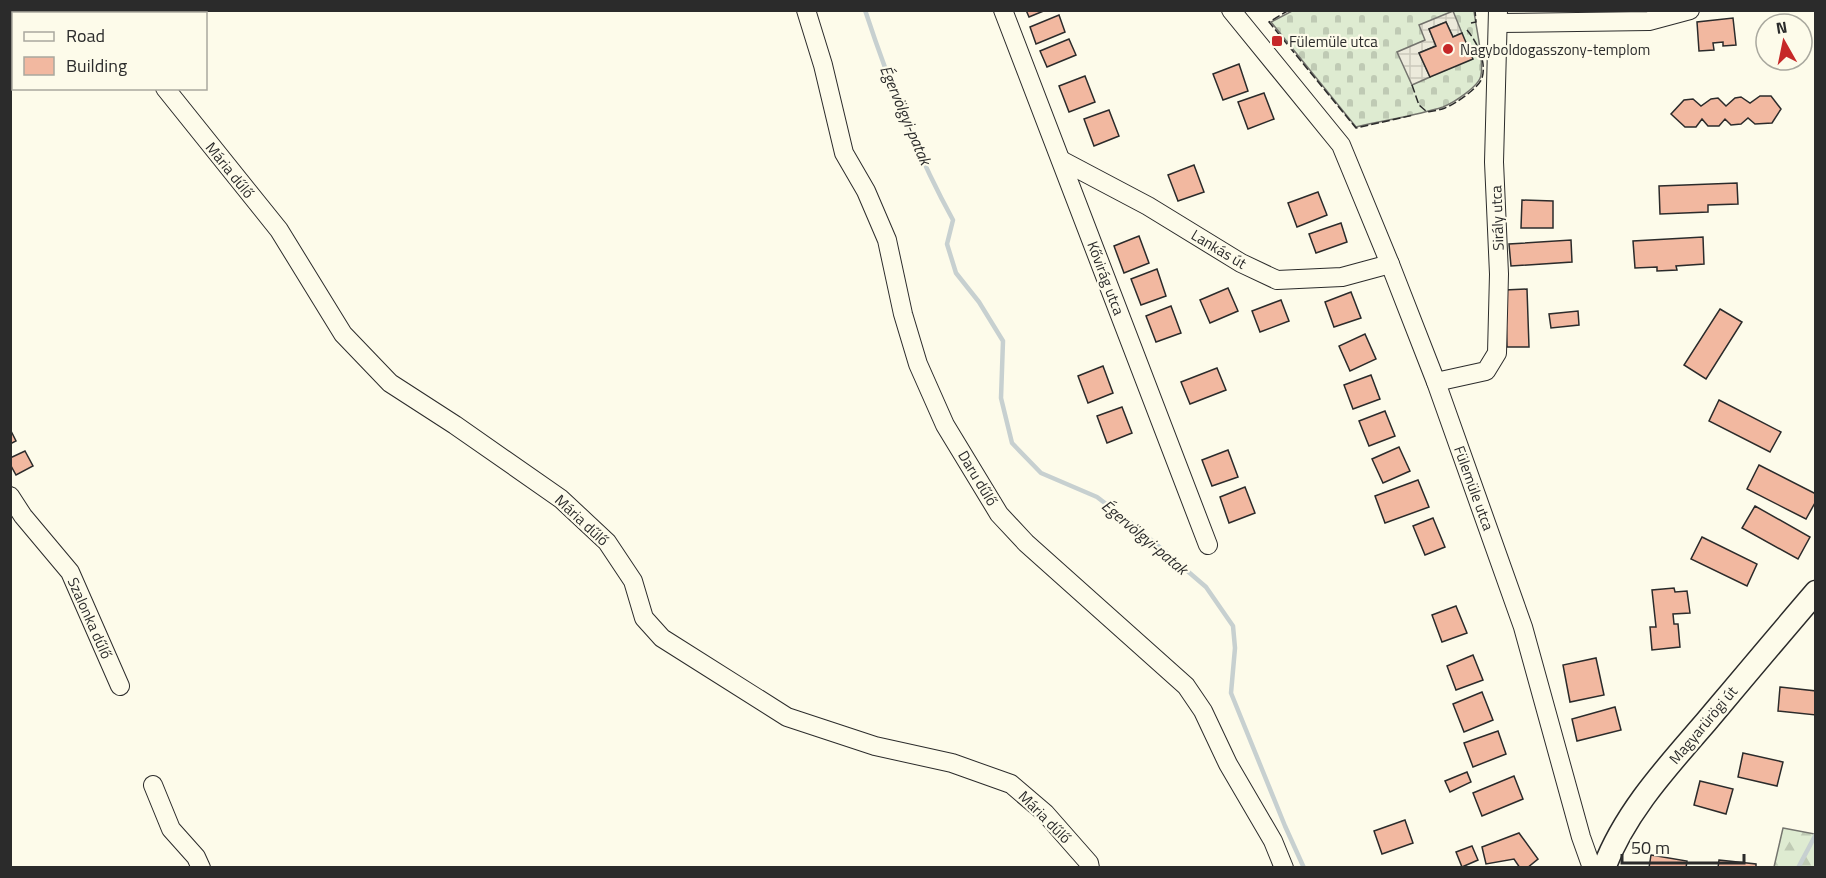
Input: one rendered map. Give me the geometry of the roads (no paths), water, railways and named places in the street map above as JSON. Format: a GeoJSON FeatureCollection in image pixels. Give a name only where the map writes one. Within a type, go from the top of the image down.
{"type":"FeatureCollection","features":[{"type":"Feature","properties":{"kind":"main road","name":"Magyarürögi út"},"geometry":{"type":"LineString","coordinates":[[1604,867],[1612,846],[1643,798],[1815,592]]}},
{"type":"Feature","properties":{"kind":"street","name":"Daru dűlő"},"geometry":{"type":"LineString","coordinates":[[806,10],[823,65],[843,153],[866,191],[887,240],[903,314],[918,364],[945,424],[999,514],[1012,529],[1186,686],[1203,711],[1228,764],[1273,841],[1284,867]]}},
{"type":"Feature","properties":{"kind":"street","name":"Kővirág utca"},"geometry":{"type":"LineString","coordinates":[[1003,10],[1209,545]]}},
{"type":"Feature","properties":{"kind":"street","name":"Fülemüle utca"},"geometry":{"type":"LineString","coordinates":[[1231,10],[1341,145],[1436,382],[1523,627],[1581,837],[1592,867]]}},
{"type":"Feature","properties":{"kind":"street"},"geometry":{"type":"LineString","coordinates":[[1498,17],[1649,21],[1690,10]]}},
{"type":"Feature","properties":{"kind":"street","name":"Sirály utca"},"geometry":{"type":"LineString","coordinates":[[1436,382],[1486,371],[1497,353],[1499,274],[1494,162],[1498,17]]}},
{"type":"Feature","properties":{"kind":"street","name":"Mária dűlő"},"geometry":{"type":"LineString","coordinates":[[167,90],[279,230],[343,334],[357,350],[390,383],[561,499],[608,542],[633,580],[644,618],[662,638],[787,717],[875,746],[952,762],[1011,784],[1045,813],[1090,867]]}},
{"type":"Feature","properties":{"kind":"street","name":"Lankás út"},"geometry":{"type":"LineString","coordinates":[[1060,160],[1148,206],[1240,263],[1277,280],[1342,277],[1390,264]]}},
{"type":"Feature","properties":{"kind":"street","name":"Szalonka dűlő"},"geometry":{"type":"LineString","coordinates":[[10,496],[23,516],[70,572],[120,686]]}},
{"type":"Feature","properties":{"kind":"street"},"geometry":{"type":"LineString","coordinates":[[153,785],[171,829],[196,857],[201,867]]}},
{"type":"Feature","properties":{"kind":"waterway","name":"Égervölgyi-patak"},"geometry":{"type":"LineString","coordinates":[[865,10],[904,117],[953,220],[947,244],[956,273],[979,302],[1003,341],[1001,398],[1012,443],[1041,473],[1097,497],[1135,526],[1206,587],[1233,626],[1235,648],[1231,693],[1304,868]]}},
{"type":"Feature","properties":{"kind":"waterway"},"geometry":{"type":"LineString","coordinates":[[1798,868],[1816,834]]}},
{"type":"Feature","properties":{"kind":"place","name":"Fülemüle utca"},"geometry":{"type":"Point","coordinates":[1277,41]}},
{"type":"Feature","properties":{"kind":"place","name":"Nagyboldogasszony-templom"},"geometry":{"type":"Point","coordinates":[1448,49]}}]}
